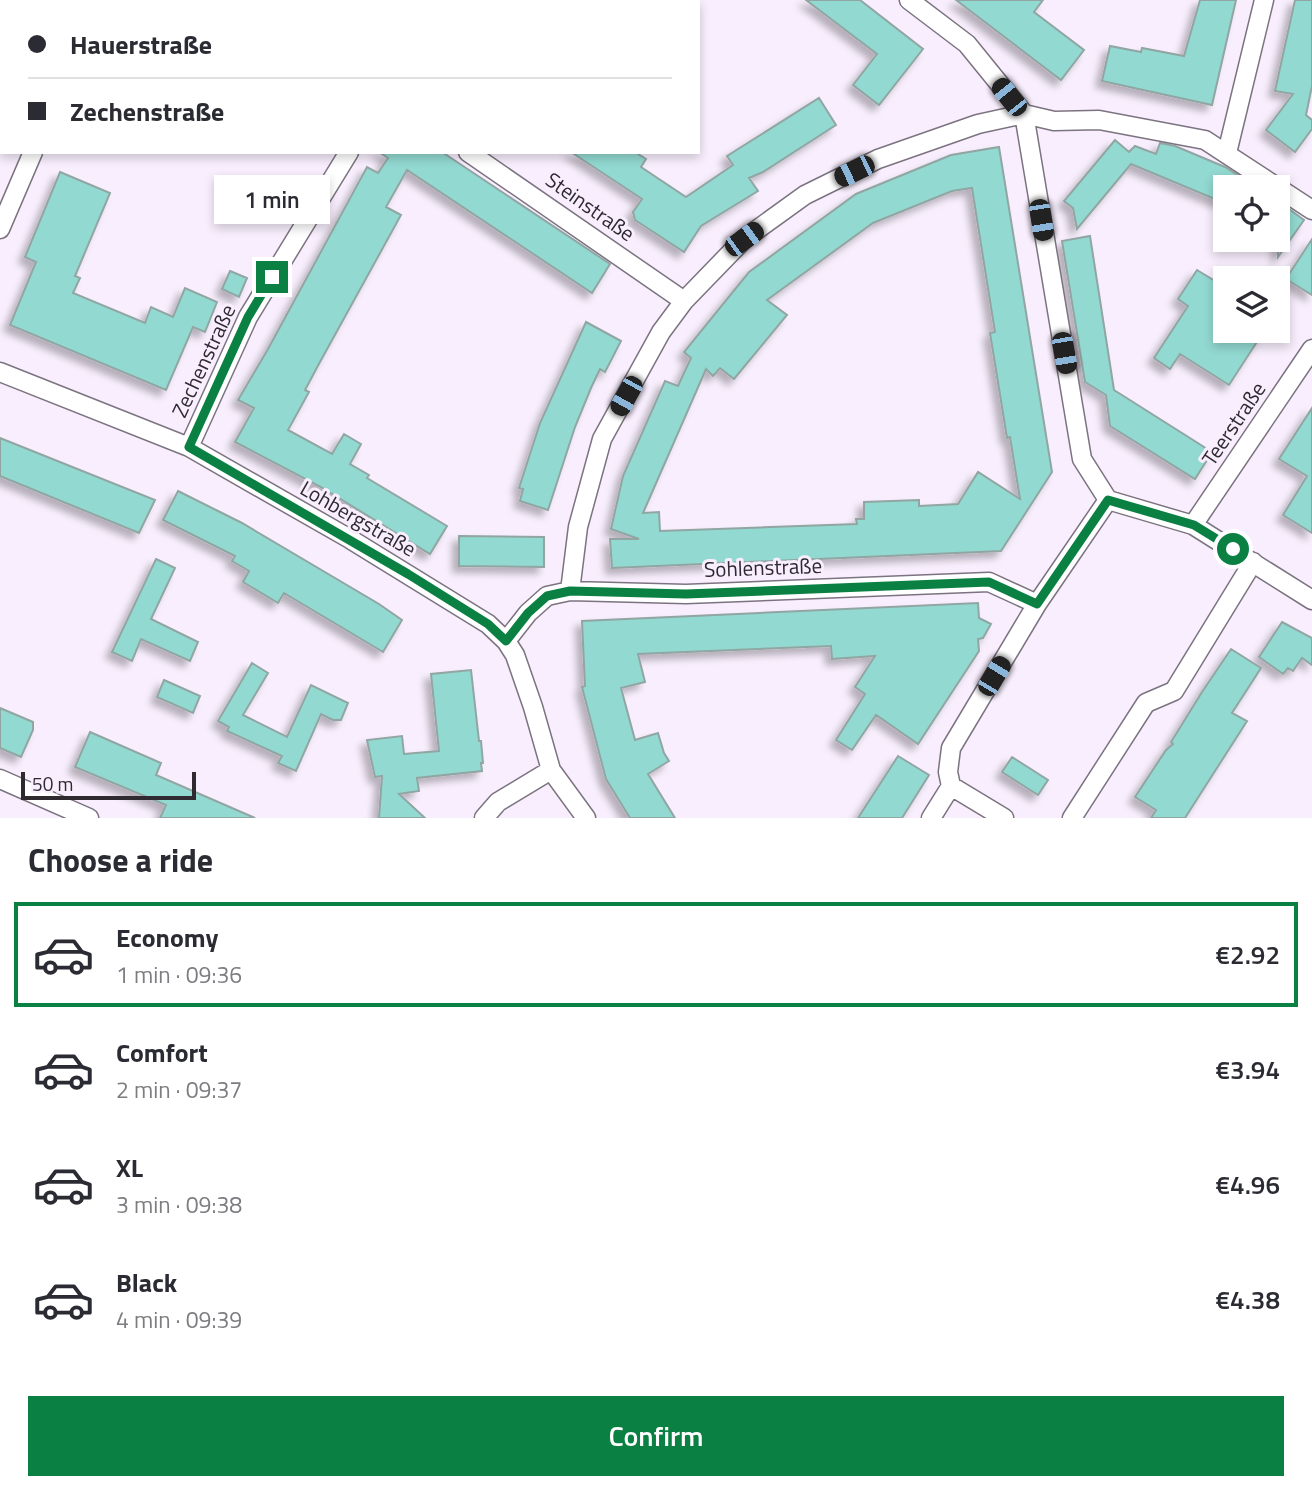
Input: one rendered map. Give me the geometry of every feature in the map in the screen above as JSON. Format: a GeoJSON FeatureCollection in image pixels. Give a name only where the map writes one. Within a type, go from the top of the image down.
{"type":"FeatureCollection","features":[{"type":"Feature","properties":{"kind":"street"},"geometry":{"type":"LineString","coordinates":[[909,0],[967,44],[1024,114],[1082,459],[1108,500],[1194,525],[1312,600]]}},
{"type":"Feature","properties":{"kind":"street"},"geometry":{"type":"LineString","coordinates":[[1227,153],[1264,0]]}},
{"type":"Feature","properties":{"kind":"street"},"geometry":{"type":"LineString","coordinates":[[570,591],[578,527],[602,439],[661,332],[684,301],[744,239],[805,195],[878,159],[978,124],[1024,114],[1054,121],[1099,120],[1205,139],[1312,210]]}},
{"type":"Feature","properties":{"kind":"street"},"geometry":{"type":"LineString","coordinates":[[0,229],[32,154]]}},
{"type":"Feature","properties":{"kind":"street","name":"Zechenstraße"},"geometry":{"type":"LineString","coordinates":[[189,447],[248,317],[348,154]]}},
{"type":"Feature","properties":{"kind":"street","name":"Steinstraße"},"geometry":{"type":"LineString","coordinates":[[471,154],[684,301]]}},
{"type":"Feature","properties":{"kind":"street","name":"Teerstraße"},"geometry":{"type":"LineString","coordinates":[[1194,525],[1312,349]]}},
{"type":"Feature","properties":{"kind":"street","name":"Lohbergstraße"},"geometry":{"type":"LineString","coordinates":[[0,372],[189,447],[408,574],[488,624],[506,641],[515,655],[551,770],[586,818]]}},
{"type":"Feature","properties":{"kind":"street"},"geometry":{"type":"LineString","coordinates":[[931,818],[951,786],[948,772],[951,748],[1037,604],[1108,500]]}},
{"type":"Feature","properties":{"kind":"street"},"geometry":{"type":"LineString","coordinates":[[1072,818],[1146,703],[1174,691],[1253,562]]}},
{"type":"Feature","properties":{"kind":"street","name":"Sohlenstraße"},"geometry":{"type":"LineString","coordinates":[[506,641],[528,613],[547,596],[570,591],[686,594],[989,582],[1037,604]]}},
{"type":"Feature","properties":{"kind":"street"},"geometry":{"type":"LineString","coordinates":[[484,818],[498,802],[551,770]]}},
{"type":"Feature","properties":{"kind":"street"},"geometry":{"type":"LineString","coordinates":[[0,779],[89,818]]}},
{"type":"Feature","properties":{"kind":"street"},"geometry":{"type":"LineString","coordinates":[[951,786],[1004,818]]}},
{"type":"Feature","properties":{"kind":"building"},"geometry":{"type":"Polygon","coordinates":[[[806,0],[860,0],[923,49],[879,105],[853,85],[877,54],[806,0]]]}},
{"type":"Feature","properties":{"kind":"building"},"geometry":{"type":"Polygon","coordinates":[[[956,0],[1043,0],[1034,12],[1084,50],[1061,80],[956,0]]]}},
{"type":"Feature","properties":{"kind":"building"},"geometry":{"type":"Polygon","coordinates":[[[1200,0],[1236,0],[1212,105],[1102,81],[1110,46],[1141,52],[1142,48],[1184,56],[1200,0]]]}},
{"type":"Feature","properties":{"kind":"building"},"geometry":{"type":"Polygon","coordinates":[[[1295,0],[1312,0],[1312,86],[1306,115],[1312,120],[1312,129],[1295,152],[1266,130],[1293,94],[1275,91],[1295,0]]]}},
{"type":"Feature","properties":{"kind":"building"},"geometry":{"type":"Polygon","coordinates":[[[819,98],[836,125],[763,172],[749,178],[758,191],[701,226],[684,252],[635,220],[633,212],[642,199],[574,154],[638,154],[646,159],[641,167],[686,197],[733,165],[727,156],[819,98]]]}},
{"type":"Feature","properties":{"kind":"building"},"geometry":{"type":"Polygon","coordinates":[[[1115,140],[1129,152],[1135,146],[1156,154],[1160,143],[1175,146],[1237,175],[1213,175],[1213,198],[1131,164],[1077,229],[1073,208],[1064,201],[1115,140]]]}},
{"type":"Feature","properties":{"kind":"building"},"geometry":{"type":"Polygon","coordinates":[[[999,147],[1052,472],[1001,551],[612,568],[610,539],[639,539],[611,529],[623,476],[665,381],[678,386],[691,358],[684,352],[749,272],[856,194],[951,155],[999,147]],[[972,188],[952,191],[873,223],[767,300],[787,315],[734,379],[720,368],[713,376],[706,369],[643,513],[659,512],[660,531],[857,524],[856,519],[864,519],[864,502],[919,500],[919,506],[958,504],[978,472],[1020,499],[990,333],[995,332],[972,188]]]}},
{"type":"Feature","properties":{"kind":"building"},"geometry":{"type":"Polygon","coordinates":[[[382,154],[445,154],[610,264],[592,293],[407,170],[386,207],[401,215],[305,390],[309,392],[288,430],[332,454],[344,434],[361,444],[350,464],[369,475],[367,478],[447,526],[430,554],[321,487],[235,442],[254,408],[238,400],[367,167],[378,173],[388,158],[382,154]]]}},
{"type":"Feature","properties":{"kind":"building"},"geometry":{"type":"Polygon","coordinates":[[[60,172],[110,193],[75,276],[80,278],[73,293],[145,323],[151,307],[173,317],[185,288],[217,302],[205,332],[193,327],[166,390],[10,325],[36,262],[25,257],[60,172]]]}},
{"type":"Feature","properties":{"kind":"building"},"geometry":{"type":"Polygon","coordinates":[[[1290,210],[1304,220],[1290,240],[1290,210]]]}},
{"type":"Feature","properties":{"kind":"building"},"geometry":{"type":"Polygon","coordinates":[[[1090,236],[1114,390],[1212,452],[1195,479],[1110,426],[1106,395],[1085,382],[1062,241],[1090,236]]]}},
{"type":"Feature","properties":{"kind":"building"},"geometry":{"type":"Polygon","coordinates":[[[1312,239],[1312,295],[1290,281],[1290,273],[1312,239]]]}},
{"type":"Feature","properties":{"kind":"building"},"geometry":{"type":"Polygon","coordinates":[[[1197,270],[1213,280],[1213,343],[1256,343],[1229,385],[1180,354],[1170,369],[1154,358],[1188,306],[1178,299],[1197,270]]]}},
{"type":"Feature","properties":{"kind":"building"},"geometry":{"type":"Polygon","coordinates":[[[230,271],[247,278],[239,297],[222,289],[230,271]]]}},
{"type":"Feature","properties":{"kind":"building"},"geometry":{"type":"Polygon","coordinates":[[[586,322],[621,341],[605,372],[600,369],[591,388],[575,427],[548,510],[520,501],[523,489],[519,488],[540,423],[586,322]]]}},
{"type":"Feature","properties":{"kind":"building"},"geometry":{"type":"Polygon","coordinates":[[[1312,408],[1312,533],[1283,515],[1307,476],[1279,459],[1312,408]]]}},
{"type":"Feature","properties":{"kind":"building"},"geometry":{"type":"Polygon","coordinates":[[[0,438],[155,500],[139,533],[0,476],[0,438]]]}},
{"type":"Feature","properties":{"kind":"building"},"geometry":{"type":"Polygon","coordinates":[[[178,491],[242,523],[402,620],[383,652],[284,593],[278,603],[243,582],[249,571],[232,561],[235,556],[163,520],[178,491]]]}},
{"type":"Feature","properties":{"kind":"building"},"geometry":{"type":"Polygon","coordinates":[[[459,536],[544,537],[544,567],[459,566],[459,536]]]}},
{"type":"Feature","properties":{"kind":"building"},"geometry":{"type":"Polygon","coordinates":[[[156,559],[175,568],[151,619],[198,642],[190,661],[141,639],[132,661],[112,652],[156,559]]]}},
{"type":"Feature","properties":{"kind":"building"},"geometry":{"type":"Polygon","coordinates":[[[978,603],[979,618],[991,624],[983,638],[978,639],[979,651],[918,744],[876,715],[852,750],[836,740],[865,694],[855,687],[875,656],[832,659],[831,646],[638,654],[645,682],[621,688],[635,740],[658,733],[669,761],[648,774],[675,818],[630,818],[606,779],[582,687],[585,686],[582,621],[978,603]]]}},
{"type":"Feature","properties":{"kind":"building"},"geometry":{"type":"Polygon","coordinates":[[[1282,622],[1312,638],[1312,665],[1302,658],[1293,671],[1288,668],[1283,674],[1259,657],[1282,622]]]}},
{"type":"Feature","properties":{"kind":"building"},"geometry":{"type":"Polygon","coordinates":[[[1231,649],[1261,668],[1232,713],[1247,721],[1185,818],[1151,818],[1156,810],[1135,797],[1166,750],[1173,744],[1171,742],[1231,649]]]}},
{"type":"Feature","properties":{"kind":"building"},"geometry":{"type":"Polygon","coordinates":[[[252,663],[268,673],[243,715],[287,737],[311,685],[348,703],[341,720],[333,720],[321,714],[296,771],[278,763],[282,756],[227,731],[229,727],[218,721],[252,663]]]}},
{"type":"Feature","properties":{"kind":"building"},"geometry":{"type":"Polygon","coordinates":[[[471,670],[481,741],[482,771],[417,778],[419,791],[399,794],[425,818],[379,818],[382,776],[375,777],[367,740],[402,736],[404,754],[439,751],[431,674],[471,670]]]}},
{"type":"Feature","properties":{"kind":"building"},"geometry":{"type":"Polygon","coordinates":[[[164,680],[200,696],[193,713],[157,697],[164,680]]]}},
{"type":"Feature","properties":{"kind":"building"},"geometry":{"type":"Polygon","coordinates":[[[0,708],[33,722],[33,730],[21,757],[0,748],[0,708]]]}},
{"type":"Feature","properties":{"kind":"building"},"geometry":{"type":"Polygon","coordinates":[[[90,732],[161,763],[156,775],[255,818],[160,818],[166,805],[75,767],[90,732]]]}},
{"type":"Feature","properties":{"kind":"building"},"geometry":{"type":"Polygon","coordinates":[[[898,756],[929,775],[902,818],[858,818],[898,756]]]}},
{"type":"Feature","properties":{"kind":"building"},"geometry":{"type":"Polygon","coordinates":[[[1012,757],[1048,780],[1038,795],[1002,772],[1012,757]]]}},
{"type":"Feature","properties":{"kind":"route"},"geometry":{"type":"LineString","coordinates":[[272,277],[248,317],[189,447],[408,574],[488,624],[506,641],[528,613],[547,596],[570,591],[686,594],[989,582],[1037,604],[1108,500],[1194,525],[1233,549]]}}]}
